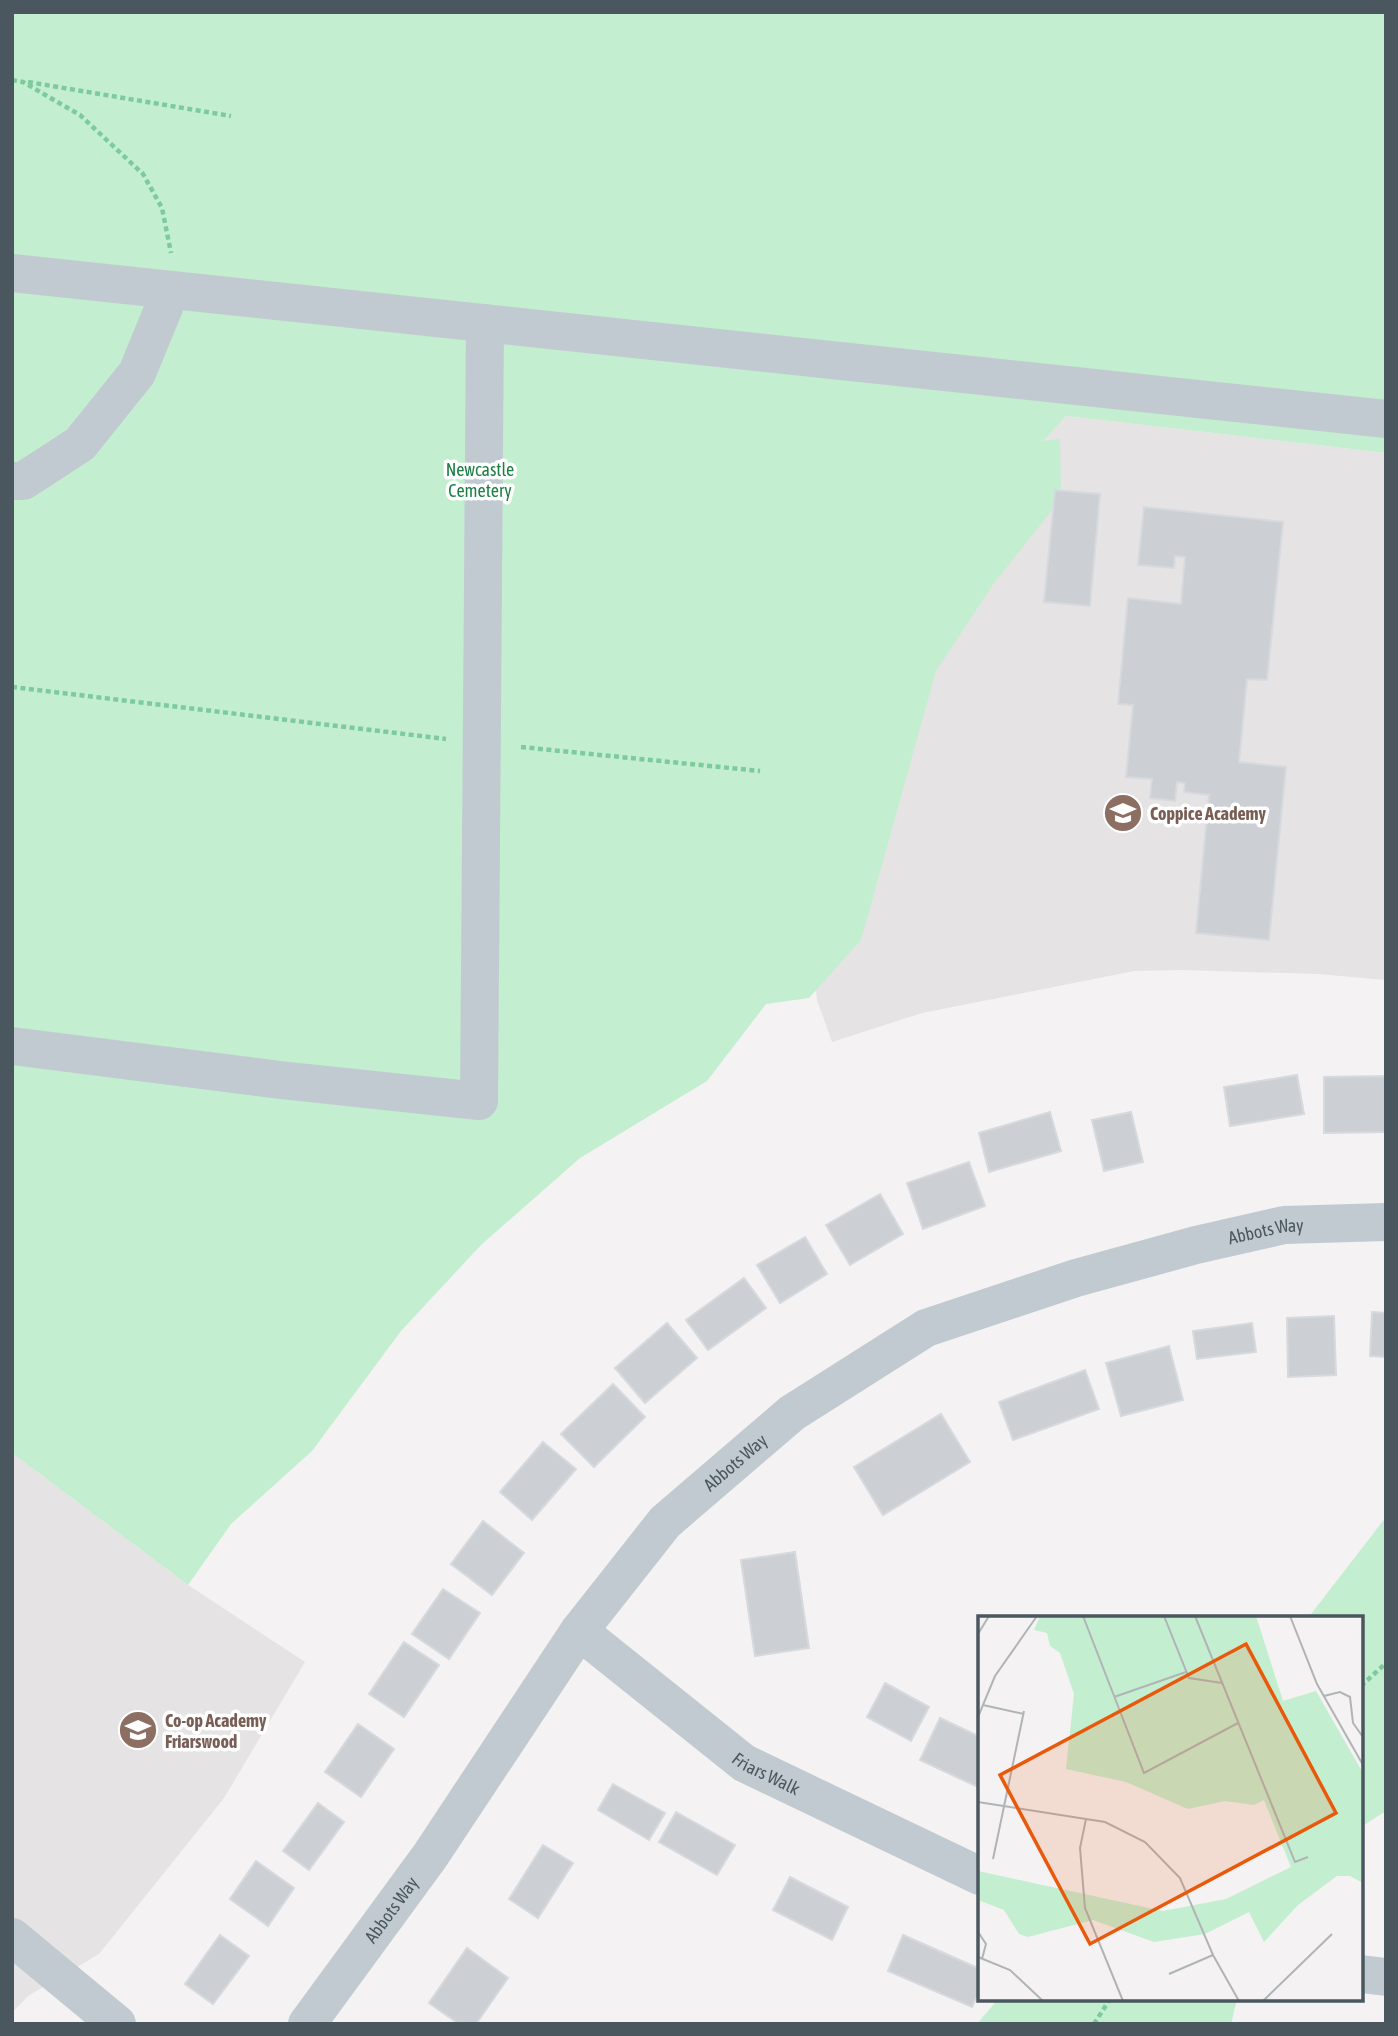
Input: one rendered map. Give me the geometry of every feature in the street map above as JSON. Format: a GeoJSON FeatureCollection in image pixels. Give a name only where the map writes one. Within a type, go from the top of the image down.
{"type":"FeatureCollection","features":[{"type":"Feature","properties":{"kind":"street"},"geometry":{"type":"LineString","coordinates":[[12,273],[1386,419]]}},
{"type":"Feature","properties":{"kind":"street"},"geometry":{"type":"LineString","coordinates":[[12,481],[23,481],[80,444],[137,373],[171,290]]}},
{"type":"Feature","properties":{"kind":"street"},"geometry":{"type":"LineString","coordinates":[[12,1046],[280,1080],[479,1101],[485,323]]}},
{"type":"Feature","properties":{"kind":"street","name":"Abbots Way"},"geometry":{"type":"LineString","coordinates":[[307,2024],[430,1856],[579,1631],[665,1522],[792,1413],[926,1328],[1076,1278],[1284,1225],[1386,1222]]}},
{"type":"Feature","properties":{"kind":"street","name":"Friars Walk"},"geometry":{"type":"LineString","coordinates":[[579,1631],[744,1763],[978,1875]]}},
{"type":"Feature","properties":{"kind":"street"},"geometry":{"type":"LineString","coordinates":[[12,1937],[117,2024]]}},
{"type":"Feature","properties":{"kind":"street"},"geometry":{"type":"LineString","coordinates":[[1363,1974],[1386,1977]]}},
{"type":"Feature","properties":{"kind":"path"},"geometry":{"type":"LineString","coordinates":[[12,80],[231,116]]}},
{"type":"Feature","properties":{"kind":"path"},"geometry":{"type":"LineString","coordinates":[[23,82],[80,115],[143,174],[162,208],[170,244],[171,290]]}},
{"type":"Feature","properties":{"kind":"path"},"geometry":{"type":"LineString","coordinates":[[12,687],[482,743],[760,771]]}},
{"type":"Feature","properties":{"kind":"path"},"geometry":{"type":"LineString","coordinates":[[1363,1684],[1386,1662]]}},
{"type":"Feature","properties":{"kind":"path"},"geometry":{"type":"LineString","coordinates":[[1094,2024],[1109,2001]]}},
{"type":"Feature","properties":{"kind":"shaded area","name":"Coppice Academy"},"geometry":{"type":"Polygon","coordinates":[[[1066,416],[1386,453],[1386,980],[1318,974],[1134,971],[922,1013],[832,1042],[817,1000],[813,958],[1005,481],[1066,416]]]}},
{"type":"Feature","properties":{"kind":"shaded area","name":"Co-op Academy Friarswood"},"geometry":{"type":"Polygon","coordinates":[[[12,1453],[188,1585],[305,1662],[224,1798],[99,1954],[28,1996],[12,2013],[12,1453]]]}},
{"type":"Feature","properties":{"kind":"green space","name":"Newcastle Cemetery"},"geometry":{"type":"Polygon","coordinates":[[[12,12],[1386,12],[1386,453],[1066,416],[1043,441],[1060,439],[1061,499],[994,583],[936,671],[861,940],[809,998],[766,1004],[707,1081],[580,1158],[481,1245],[401,1331],[312,1451],[231,1524],[188,1585],[12,1453],[12,12]]]}},
{"type":"Feature","properties":{"kind":"green space"},"geometry":{"type":"Polygon","coordinates":[[[1386,1517],[1386,1811],[1363,1826],[1363,1616],[1310,1616],[1386,1517]]]}},
{"type":"Feature","properties":{"kind":"green space"},"geometry":{"type":"Polygon","coordinates":[[[996,2001],[1237,2001],[1231,2024],[977,2024],[996,2001]]]}},
{"type":"Feature","properties":{"kind":"building"},"geometry":{"type":"Polygon","coordinates":[[[1055,490],[1100,494],[1090,606],[1044,602],[1055,490]]]}},
{"type":"Feature","properties":{"kind":"building"},"geometry":{"type":"Polygon","coordinates":[[[1144,507],[1283,522],[1267,680],[1247,679],[1239,762],[1286,767],[1269,940],[1196,933],[1209,795],[1184,792],[1185,783],[1177,782],[1175,801],[1150,798],[1152,779],[1126,777],[1133,705],[1118,704],[1128,598],[1181,604],[1185,557],[1175,556],[1174,568],[1138,565],[1144,507]]]}},
{"type":"Feature","properties":{"kind":"building"},"geometry":{"type":"Polygon","coordinates":[[[1297,1075],[1304,1114],[1230,1126],[1224,1087],[1297,1075]]]}},
{"type":"Feature","properties":{"kind":"building"},"geometry":{"type":"Polygon","coordinates":[[[1386,1076],[1386,1132],[1324,1133],[1324,1077],[1386,1076]]]}},
{"type":"Feature","properties":{"kind":"building"},"geometry":{"type":"Polygon","coordinates":[[[1050,1112],[1061,1151],[989,1172],[979,1133],[1050,1112]]]}},
{"type":"Feature","properties":{"kind":"building"},"geometry":{"type":"Polygon","coordinates":[[[1131,1112],[1143,1162],[1104,1171],[1092,1120],[1131,1112]]]}},
{"type":"Feature","properties":{"kind":"building"},"geometry":{"type":"Polygon","coordinates":[[[969,1162],[985,1206],[923,1229],[907,1183],[969,1162]]]}},
{"type":"Feature","properties":{"kind":"building"},"geometry":{"type":"Polygon","coordinates":[[[880,1194],[903,1234],[850,1265],[826,1225],[880,1194]]]}},
{"type":"Feature","properties":{"kind":"building"},"geometry":{"type":"Polygon","coordinates":[[[805,1237],[827,1274],[780,1303],[757,1265],[805,1237]]]}},
{"type":"Feature","properties":{"kind":"building"},"geometry":{"type":"Polygon","coordinates":[[[744,1278],[766,1308],[708,1350],[686,1320],[744,1278]]]}},
{"type":"Feature","properties":{"kind":"building"},"geometry":{"type":"Polygon","coordinates":[[[1372,1312],[1386,1313],[1386,1357],[1370,1356],[1372,1312]]]}},
{"type":"Feature","properties":{"kind":"building"},"geometry":{"type":"Polygon","coordinates":[[[1334,1316],[1336,1375],[1288,1377],[1287,1318],[1334,1316]]]}},
{"type":"Feature","properties":{"kind":"building"},"geometry":{"type":"Polygon","coordinates":[[[667,1323],[697,1358],[645,1403],[615,1368],[667,1323]]]}},
{"type":"Feature","properties":{"kind":"building"},"geometry":{"type":"Polygon","coordinates":[[[1252,1323],[1256,1352],[1197,1359],[1193,1331],[1252,1323]]]}},
{"type":"Feature","properties":{"kind":"building"},"geometry":{"type":"Polygon","coordinates":[[[1169,1346],[1183,1400],[1121,1416],[1106,1363],[1169,1346]]]}},
{"type":"Feature","properties":{"kind":"building"},"geometry":{"type":"Polygon","coordinates":[[[1085,1370],[1099,1409],[1013,1440],[999,1402],[1085,1370]]]}},
{"type":"Feature","properties":{"kind":"building"},"geometry":{"type":"Polygon","coordinates":[[[613,1384],[645,1417],[594,1467],[561,1434],[613,1384]]]}},
{"type":"Feature","properties":{"kind":"building"},"geometry":{"type":"Polygon","coordinates":[[[941,1414],[970,1462],[883,1515],[854,1467],[941,1414]]]}},
{"type":"Feature","properties":{"kind":"building"},"geometry":{"type":"Polygon","coordinates":[[[543,1442],[576,1469],[532,1520],[500,1492],[543,1442]]]}},
{"type":"Feature","properties":{"kind":"building"},"geometry":{"type":"Polygon","coordinates":[[[483,1521],[524,1553],[492,1595],[451,1564],[483,1521]]]}},
{"type":"Feature","properties":{"kind":"building"},"geometry":{"type":"Polygon","coordinates":[[[795,1552],[809,1648],[755,1656],[741,1560],[795,1552]]]}},
{"type":"Feature","properties":{"kind":"building"},"geometry":{"type":"Polygon","coordinates":[[[443,1589],[480,1613],[449,1659],[412,1634],[443,1589]]]}},
{"type":"Feature","properties":{"kind":"building"},"geometry":{"type":"Polygon","coordinates":[[[404,1642],[439,1665],[404,1717],[369,1694],[404,1642]]]}},
{"type":"Feature","properties":{"kind":"building"},"geometry":{"type":"Polygon","coordinates":[[[885,1683],[929,1707],[911,1741],[867,1717],[885,1683]]]}},
{"type":"Feature","properties":{"kind":"building"},"geometry":{"type":"Polygon","coordinates":[[[940,1718],[978,1736],[978,1787],[920,1760],[940,1718]]]}},
{"type":"Feature","properties":{"kind":"building"},"geometry":{"type":"Polygon","coordinates":[[[358,1724],[394,1749],[361,1797],[325,1772],[358,1724]]]}},
{"type":"Feature","properties":{"kind":"building"},"geometry":{"type":"Polygon","coordinates":[[[613,1784],[665,1813],[649,1840],[598,1810],[613,1784]]]}},
{"type":"Feature","properties":{"kind":"building"},"geometry":{"type":"Polygon","coordinates":[[[318,1803],[344,1822],[309,1870],[283,1851],[318,1803]]]}},
{"type":"Feature","properties":{"kind":"building"},"geometry":{"type":"Polygon","coordinates":[[[676,1812],[735,1845],[717,1875],[659,1842],[676,1812]]]}},
{"type":"Feature","properties":{"kind":"building"},"geometry":{"type":"Polygon","coordinates":[[[543,1845],[573,1863],[538,1918],[509,1899],[543,1845]]]}},
{"type":"Feature","properties":{"kind":"building"},"geometry":{"type":"Polygon","coordinates":[[[256,1861],[294,1888],[268,1926],[230,1899],[256,1861]]]}},
{"type":"Feature","properties":{"kind":"building"},"geometry":{"type":"Polygon","coordinates":[[[790,1877],[848,1907],[832,1940],[773,1910],[790,1877]]]}},
{"type":"Feature","properties":{"kind":"building"},"geometry":{"type":"Polygon","coordinates":[[[220,1935],[249,1956],[213,2004],[185,1984],[220,1935]]]}},
{"type":"Feature","properties":{"kind":"building"},"geometry":{"type":"Polygon","coordinates":[[[903,1935],[978,1968],[978,1994],[972,2007],[888,1971],[903,1935]]]}},
{"type":"Feature","properties":{"kind":"building"},"geometry":{"type":"Polygon","coordinates":[[[467,1948],[508,1978],[476,2024],[459,2024],[429,2003],[467,1948]]]}},
{"type":"Feature","properties":{"kind":"place","name":"Coppice Academy"},"geometry":{"type":"Point","coordinates":[1123,813]}},
{"type":"Feature","properties":{"kind":"place","name":"Co-op Academy Friarswood"},"geometry":{"type":"Point","coordinates":[138,1730]}}]}
